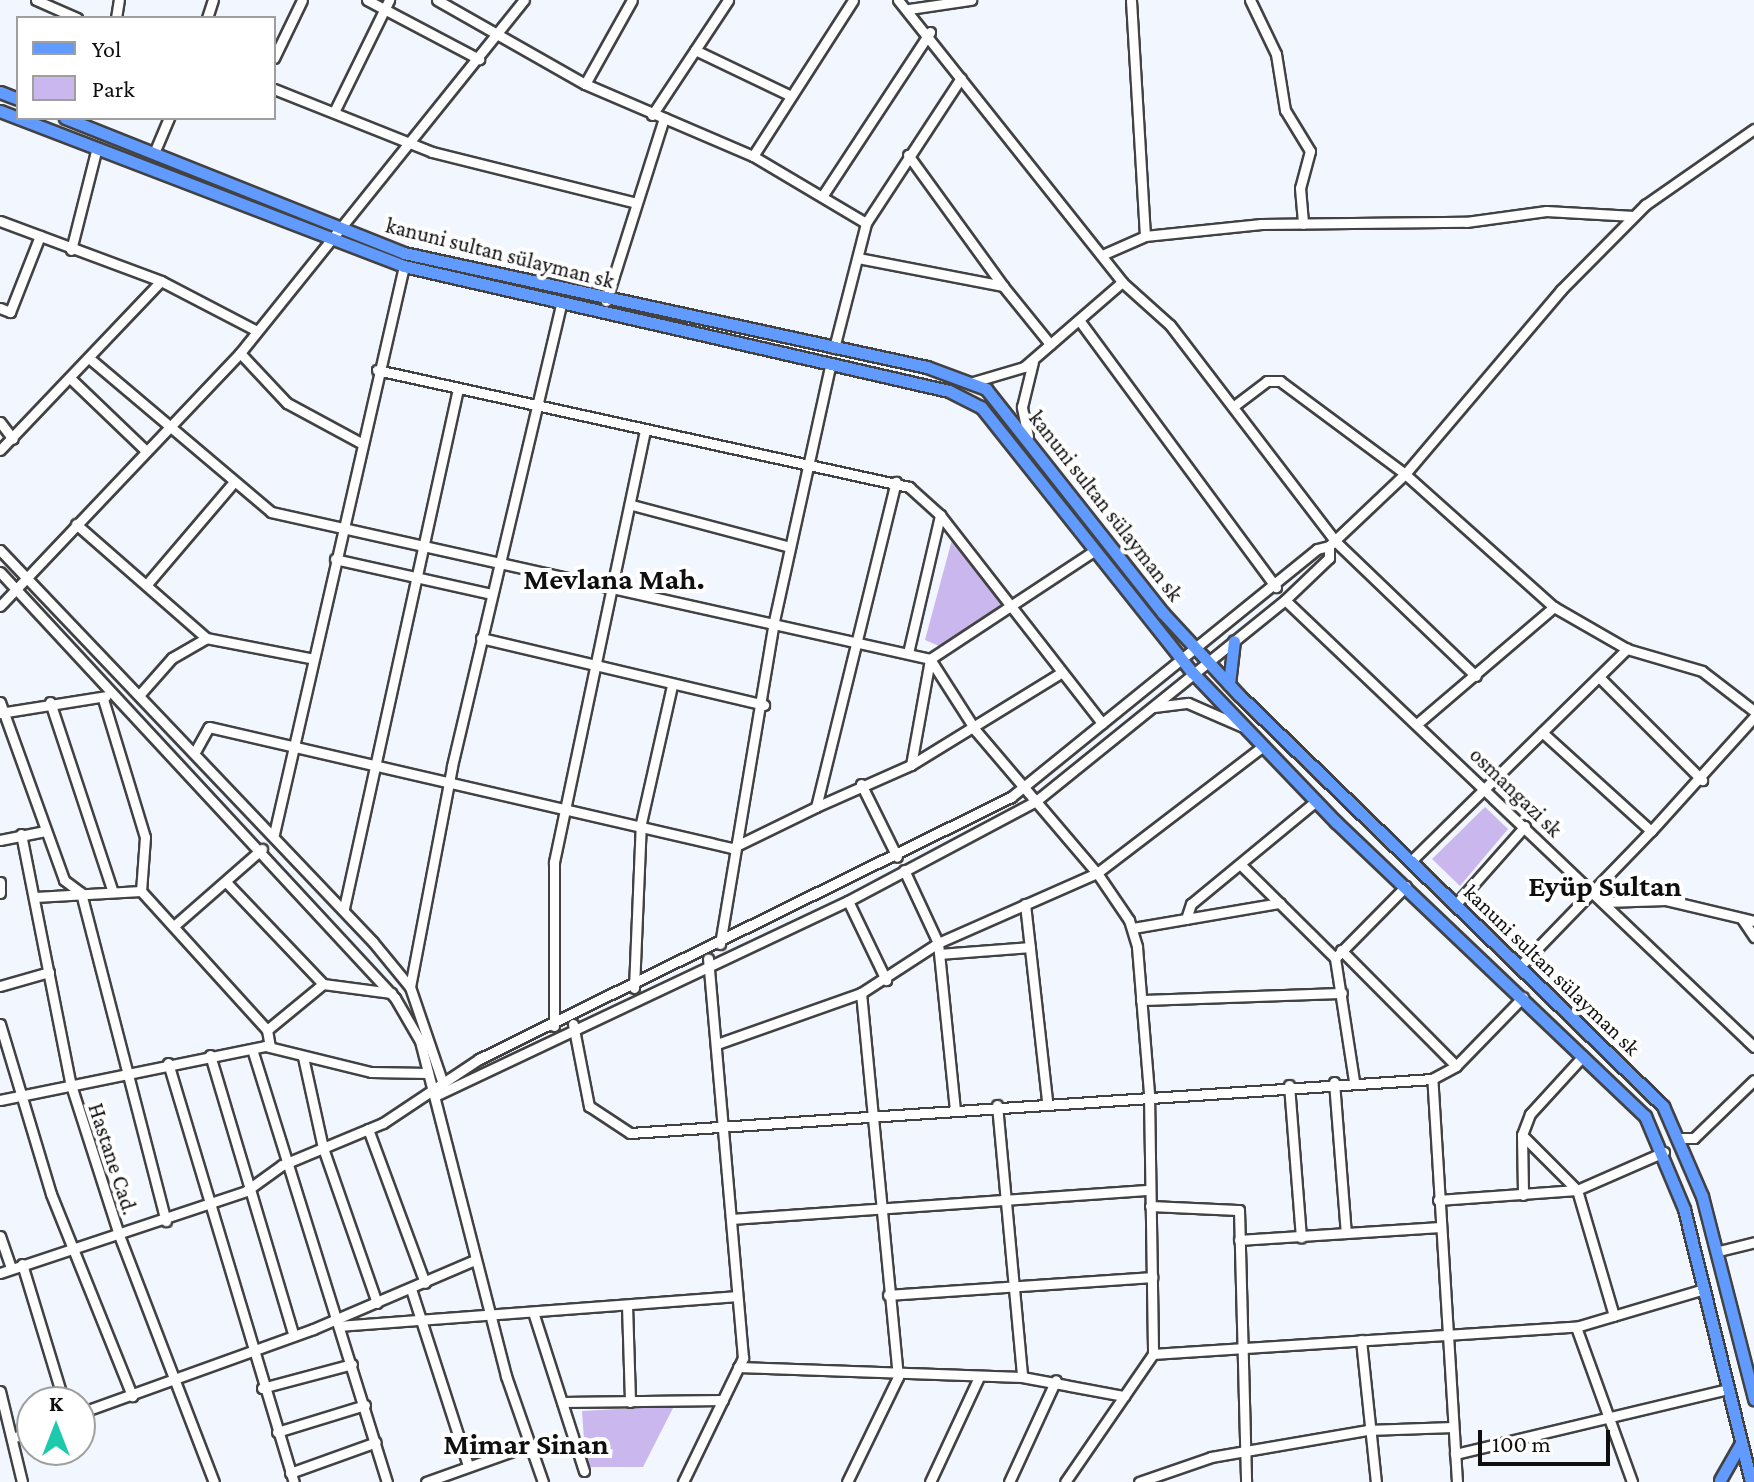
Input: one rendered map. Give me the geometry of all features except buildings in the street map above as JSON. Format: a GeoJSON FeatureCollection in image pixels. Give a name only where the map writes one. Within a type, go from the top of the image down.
{"type":"FeatureCollection","features":[{"type":"Feature","properties":{"kind":"main road"},"geometry":{"type":"LineString","coordinates":[[22,120],[330,242],[404,266],[830,367],[949,391],[981,407],[1092,552],[1192,672],[1316,801],[1634,1102],[1664,1152],[1704,1289],[1751,1476],[1717,1481]]}},
{"type":"Feature","properties":{"kind":"main road","name":"kanuni sultan sülayman sk"},"geometry":{"type":"LineString","coordinates":[[92,123],[154,153],[339,230],[404,253],[606,301],[834,348],[973,382],[1028,436],[1229,685],[1663,1106],[1681,1138],[1719,1251],[1754,1399]]}},
{"type":"Feature","properties":{"kind":"main road"},"geometry":{"type":"LineString","coordinates":[[1229,685],[1234,641]]}},
{"type":"Feature","properties":{"kind":"main road"},"geometry":{"type":"LineString","coordinates":[[1717,1481],[1741,1443]]}},
{"type":"Feature","properties":{"kind":"street"},"geometry":{"type":"LineString","coordinates":[[36,0],[72,16]]}},
{"type":"Feature","properties":{"kind":"street"},"geometry":{"type":"LineString","coordinates":[[276,54],[302,0]]}},
{"type":"Feature","properties":{"kind":"street"},"geometry":{"type":"LineString","coordinates":[[367,0],[479,59]]}},
{"type":"Feature","properties":{"kind":"street"},"geometry":{"type":"LineString","coordinates":[[334,112],[389,0]]}},
{"type":"Feature","properties":{"kind":"street"},"geometry":{"type":"LineString","coordinates":[[0,606],[25,576],[240,353],[524,0]]}},
{"type":"Feature","properties":{"kind":"street"},"geometry":{"type":"LineString","coordinates":[[585,84],[632,0]]}},
{"type":"Feature","properties":{"kind":"street"},"geometry":{"type":"LineString","coordinates":[[652,115],[728,0]]}},
{"type":"Feature","properties":{"kind":"street"},"geometry":{"type":"LineString","coordinates":[[753,156],[853,0]]}},
{"type":"Feature","properties":{"kind":"street"},"geometry":{"type":"LineString","coordinates":[[898,0],[930,32],[961,78],[1122,282],[1170,325],[1234,406],[1332,544],[1476,676]]}},
{"type":"Feature","properties":{"kind":"street"},"geometry":{"type":"LineString","coordinates":[[909,9],[971,0]]}},
{"type":"Feature","properties":{"kind":"street"},"geometry":{"type":"LineString","coordinates":[[1131,0],[1145,236]]}},
{"type":"Feature","properties":{"kind":"street"},"geometry":{"type":"LineString","coordinates":[[1250,0],[1276,54],[1285,110],[1310,151],[1300,188],[1303,224]]}},
{"type":"Feature","properties":{"kind":"street"},"geometry":{"type":"LineString","coordinates":[[442,1],[495,37],[652,115],[753,156],[866,223]]}},
{"type":"Feature","properties":{"kind":"street"},"geometry":{"type":"LineString","coordinates":[[823,195],[930,32]]}},
{"type":"Feature","properties":{"kind":"street"},"geometry":{"type":"LineString","coordinates":[[695,50],[791,96]]}},
{"type":"Feature","properties":{"kind":"street"},"geometry":{"type":"LineString","coordinates":[[834,348],[866,223],[961,78]]}},
{"type":"Feature","properties":{"kind":"street"},"geometry":{"type":"LineString","coordinates":[[276,90],[408,142],[633,202]]}},
{"type":"Feature","properties":{"kind":"street"},"geometry":{"type":"LineString","coordinates":[[606,301],[633,202],[664,118]]}},
{"type":"Feature","properties":{"kind":"street"},"geometry":{"type":"LineString","coordinates":[[154,153],[168,120]]}},
{"type":"Feature","properties":{"kind":"street"},"geometry":{"type":"LineString","coordinates":[[0,1273],[208,1207],[246,1191],[285,1164],[368,1129],[554,1026],[897,857],[1024,787],[1102,723],[1200,651],[1317,549],[1332,544],[1405,474],[1634,216],[1754,129]]}},
{"type":"Feature","properties":{"kind":"street"},"geometry":{"type":"LineString","coordinates":[[71,250],[96,151]]}},
{"type":"Feature","properties":{"kind":"street"},"geometry":{"type":"LineString","coordinates":[[908,155],[1003,286],[1050,344]]}},
{"type":"Feature","properties":{"kind":"street"},"geometry":{"type":"LineString","coordinates":[[1102,255],[1145,236],[1303,224],[1435,224],[1546,211],[1634,216]]}},
{"type":"Feature","properties":{"kind":"street"},"geometry":{"type":"LineString","coordinates":[[0,221],[161,281],[257,331]]}},
{"type":"Feature","properties":{"kind":"street"},"geometry":{"type":"LineString","coordinates":[[0,308],[10,312],[40,236]]}},
{"type":"Feature","properties":{"kind":"street"},"geometry":{"type":"LineString","coordinates":[[858,258],[1003,286]]}},
{"type":"Feature","properties":{"kind":"street"},"geometry":{"type":"LineString","coordinates":[[274,834],[359,442],[404,266]]}},
{"type":"Feature","properties":{"kind":"street"},"geometry":{"type":"LineString","coordinates":[[0,450],[161,281]]}},
{"type":"Feature","properties":{"kind":"street"},"geometry":{"type":"LineString","coordinates":[[973,382],[1012,373],[1034,358],[1122,282]]}},
{"type":"Feature","properties":{"kind":"street"},"geometry":{"type":"LineString","coordinates":[[410,987],[448,784],[561,305]]}},
{"type":"Feature","properties":{"kind":"street"},"geometry":{"type":"LineString","coordinates":[[1079,320],[1276,587]]}},
{"type":"Feature","properties":{"kind":"street"},"geometry":{"type":"LineString","coordinates":[[240,353],[287,403],[359,442]]}},
{"type":"Feature","properties":{"kind":"street"},"geometry":{"type":"LineString","coordinates":[[89,358],[167,428],[271,512],[423,548],[613,585],[930,659],[976,731],[1097,873],[1133,928],[1149,1094],[1153,1354],[1065,1482]]}},
{"type":"Feature","properties":{"kind":"street"},"geometry":{"type":"LineString","coordinates":[[1028,436],[1022,399],[1034,358]]}},
{"type":"Feature","properties":{"kind":"street"},"geometry":{"type":"LineString","coordinates":[[720,944],[732,848],[764,705],[774,621],[830,367]]}},
{"type":"Feature","properties":{"kind":"street"},"geometry":{"type":"LineString","coordinates":[[377,370],[457,393],[809,461],[896,482],[922,494],[1016,609],[1059,674],[1102,723]]}},
{"type":"Feature","properties":{"kind":"street"},"geometry":{"type":"LineString","coordinates":[[70,378],[145,450]]}},
{"type":"Feature","properties":{"kind":"street"},"geometry":{"type":"LineString","coordinates":[[1234,406],[1267,381],[1280,381],[1405,474],[1554,607],[1627,649],[1702,671],[1754,711]]}},
{"type":"Feature","properties":{"kind":"street"},"geometry":{"type":"LineString","coordinates":[[344,908],[414,577],[457,393]]}},
{"type":"Feature","properties":{"kind":"street"},"geometry":{"type":"LineString","coordinates":[[0,422],[13,439]]}},
{"type":"Feature","properties":{"kind":"street"},"geometry":{"type":"LineString","coordinates":[[554,1026],[554,862],[632,505],[645,430]]}},
{"type":"Feature","properties":{"kind":"street"},"geometry":{"type":"LineString","coordinates":[[816,807],[852,640],[896,482]]}},
{"type":"Feature","properties":{"kind":"street"},"geometry":{"type":"LineString","coordinates":[[147,584],[233,483]]}},
{"type":"Feature","properties":{"kind":"street"},"geometry":{"type":"LineString","coordinates":[[632,505],[790,547]]}},
{"type":"Feature","properties":{"kind":"street"},"geometry":{"type":"LineString","coordinates":[[908,653],[940,515]]}},
{"type":"Feature","properties":{"kind":"street"},"geometry":{"type":"LineString","coordinates":[[76,524],[206,638],[310,658]]}},
{"type":"Feature","properties":{"kind":"street"},"geometry":{"type":"LineString","coordinates":[[439,1089],[848,901],[1036,801],[1137,715],[1285,600],[1329,558],[1332,544]]}},
{"type":"Feature","properties":{"kind":"street"},"geometry":{"type":"LineString","coordinates":[[0,550],[196,750],[344,908],[410,987],[439,1089],[490,1317],[543,1482]]}},
{"type":"Feature","properties":{"kind":"street"},"geometry":{"type":"LineString","coordinates":[[911,765],[930,659],[1016,609],[1092,552]]}},
{"type":"Feature","properties":{"kind":"street"},"geometry":{"type":"LineString","coordinates":[[335,559],[491,594]]}},
{"type":"Feature","properties":{"kind":"street"},"geometry":{"type":"LineString","coordinates":[[0,572],[262,849],[391,993],[420,1041],[428,1073],[439,1089]]}},
{"type":"Feature","properties":{"kind":"street","name":"osmangazi sk"},"geometry":{"type":"LineString","coordinates":[[1285,600],[1418,723],[1754,1047]]}},
{"type":"Feature","properties":{"kind":"street"},"geometry":{"type":"LineString","coordinates":[[1418,723],[1554,607]]}},
{"type":"Feature","properties":{"kind":"street"},"geometry":{"type":"LineString","coordinates":[[141,693],[172,658],[206,638]]}},
{"type":"Feature","properties":{"kind":"street"},"geometry":{"type":"LineString","coordinates":[[481,638],[596,668],[764,705]]}},
{"type":"Feature","properties":{"kind":"street"},"geometry":{"type":"LineString","coordinates":[[1411,861],[1627,649]]}},
{"type":"Feature","properties":{"kind":"street"},"geometry":{"type":"LineString","coordinates":[[196,750],[209,727],[564,810],[641,823],[732,848],[861,784],[911,765],[976,731],[1059,674]]}},
{"type":"Feature","properties":{"kind":"street"},"geometry":{"type":"LineString","coordinates":[[1599,677],[1702,780]]}},
{"type":"Feature","properties":{"kind":"street"},"geometry":{"type":"LineString","coordinates":[[634,988],[641,823],[672,685]]}},
{"type":"Feature","properties":{"kind":"street"},"geometry":{"type":"LineString","coordinates":[[103,699],[111,688]]}},
{"type":"Feature","properties":{"kind":"street"},"geometry":{"type":"LineString","coordinates":[[103,699],[0,709],[64,880],[81,893],[166,1221]]}},
{"type":"Feature","properties":{"kind":"street"},"geometry":{"type":"LineString","coordinates":[[103,699],[145,837],[141,891],[267,1030],[270,1047]]}},
{"type":"Feature","properties":{"kind":"street"},"geometry":{"type":"LineString","coordinates":[[50,702],[113,892]]}},
{"type":"Feature","properties":{"kind":"street"},"geometry":{"type":"LineString","coordinates":[[1137,715],[1162,703],[1188,703],[1247,730]]}},
{"type":"Feature","properties":{"kind":"street"},"geometry":{"type":"LineString","coordinates":[[1520,966],[1591,890],[1702,780],[1754,717]]}},
{"type":"Feature","properties":{"kind":"street"},"geometry":{"type":"LineString","coordinates":[[1542,732],[1651,831]]}},
{"type":"Feature","properties":{"kind":"street"},"geometry":{"type":"LineString","coordinates":[[717,1044],[861,993],[886,980],[938,943],[1097,873],[1263,746]]}},
{"type":"Feature","properties":{"kind":"street"},"geometry":{"type":"LineString","coordinates":[[861,784],[897,857]]}},
{"type":"Feature","properties":{"kind":"street"},"geometry":{"type":"LineString","coordinates":[[1186,919],[1191,904],[1316,801]]}},
{"type":"Feature","properties":{"kind":"street"},"geometry":{"type":"LineString","coordinates":[[1456,904],[1525,826]]}},
{"type":"Feature","properties":{"kind":"street"},"geometry":{"type":"LineString","coordinates":[[0,840],[45,831]]}},
{"type":"Feature","properties":{"kind":"street","name":"Hastane Cad."},"geometry":{"type":"LineString","coordinates":[[21,834],[70,1082],[119,1235],[178,1380],[214,1482]]}},
{"type":"Feature","properties":{"kind":"street"},"geometry":{"type":"LineString","coordinates":[[174,926],[262,849]]}},
{"type":"Feature","properties":{"kind":"street"},"geometry":{"type":"LineString","coordinates":[[1241,865],[1456,1066]]}},
{"type":"Feature","properties":{"kind":"street"},"geometry":{"type":"LineString","coordinates":[[904,870],[938,943],[955,1109]]}},
{"type":"Feature","properties":{"kind":"street"},"geometry":{"type":"LineString","coordinates":[[0,882],[0,893]]}},
{"type":"Feature","properties":{"kind":"street"},"geometry":{"type":"LineString","coordinates":[[226,882],[323,984],[391,993]]}},
{"type":"Feature","properties":{"kind":"street"},"geometry":{"type":"LineString","coordinates":[[1338,954],[1406,886]]}},
{"type":"Feature","properties":{"kind":"street"},"geometry":{"type":"LineString","coordinates":[[35,897],[141,891]]}},
{"type":"Feature","properties":{"kind":"street"},"geometry":{"type":"LineString","coordinates":[[1604,902],[1666,900],[1754,921]]}},
{"type":"Feature","properties":{"kind":"street"},"geometry":{"type":"LineString","coordinates":[[848,901],[886,980]]}},
{"type":"Feature","properties":{"kind":"street"},"geometry":{"type":"LineString","coordinates":[[1133,928],[1280,903]]}},
{"type":"Feature","properties":{"kind":"street"},"geometry":{"type":"LineString","coordinates":[[1025,904],[1047,1100]]}},
{"type":"Feature","properties":{"kind":"street"},"geometry":{"type":"LineString","coordinates":[[1742,919],[1754,937]]}},
{"type":"Feature","properties":{"kind":"street"},"geometry":{"type":"LineString","coordinates":[[940,954],[1030,947]]}},
{"type":"Feature","properties":{"kind":"street"},"geometry":{"type":"LineString","coordinates":[[683,1482],[738,1367],[737,1296],[708,951]]}},
{"type":"Feature","properties":{"kind":"street"},"geometry":{"type":"LineString","coordinates":[[1338,954],[1354,1081]]}},
{"type":"Feature","properties":{"kind":"street"},"geometry":{"type":"LineString","coordinates":[[0,986],[49,972]]}},
{"type":"Feature","properties":{"kind":"street"},"geometry":{"type":"LineString","coordinates":[[267,1030],[323,984]]}},
{"type":"Feature","properties":{"kind":"street"},"geometry":{"type":"LineString","coordinates":[[847,1482],[898,1377],[861,993]]}},
{"type":"Feature","properties":{"kind":"street"},"geometry":{"type":"LineString","coordinates":[[1141,1000],[1342,993]]}},
{"type":"Feature","properties":{"kind":"street"},"geometry":{"type":"LineString","coordinates":[[572,1017],[589,1106],[630,1133],[872,1117],[1047,1100],[1432,1079],[1456,1066],[1523,997]]}},
{"type":"Feature","properties":{"kind":"street"},"geometry":{"type":"LineString","coordinates":[[0,1024],[19,1095],[132,1396]]}},
{"type":"Feature","properties":{"kind":"street"},"geometry":{"type":"LineString","coordinates":[[0,1100],[70,1082],[210,1055],[270,1047],[371,1072],[428,1073]]}},
{"type":"Feature","properties":{"kind":"street"},"geometry":{"type":"LineString","coordinates":[[252,1049],[285,1164],[352,1364],[387,1482]]}},
{"type":"Feature","properties":{"kind":"street"},"geometry":{"type":"LineString","coordinates":[[210,1055],[246,1191],[294,1336]]}},
{"type":"Feature","properties":{"kind":"street"},"geometry":{"type":"LineString","coordinates":[[1523,1195],[1522,1135],[1530,1114],[1583,1056]]}},
{"type":"Feature","properties":{"kind":"street"},"geometry":{"type":"LineString","coordinates":[[303,1057],[323,1148],[377,1303]]}},
{"type":"Feature","properties":{"kind":"street"},"geometry":{"type":"LineString","coordinates":[[168,1063],[262,1388],[292,1477],[376,1442]]}},
{"type":"Feature","properties":{"kind":"street"},"geometry":{"type":"LineString","coordinates":[[1432,1079],[1457,1482]]}},
{"type":"Feature","properties":{"kind":"street"},"geometry":{"type":"LineString","coordinates":[[1681,1138],[1694,1138],[1754,1080]]}},
{"type":"Feature","properties":{"kind":"street"},"geometry":{"type":"LineString","coordinates":[[1334,1082],[1346,1233]]}},
{"type":"Feature","properties":{"kind":"street"},"geometry":{"type":"LineString","coordinates":[[1289,1085],[1301,1238]]}},
{"type":"Feature","properties":{"kind":"street"},"geometry":{"type":"LineString","coordinates":[[997,1105],[1002,1201],[1022,1377]]}},
{"type":"Feature","properties":{"kind":"street"},"geometry":{"type":"LineString","coordinates":[[368,1129],[425,1283]]}},
{"type":"Feature","properties":{"kind":"street"},"geometry":{"type":"LineString","coordinates":[[1522,1135],[1577,1190],[1614,1316]]}},
{"type":"Feature","properties":{"kind":"street"},"geometry":{"type":"LineString","coordinates":[[1438,1200],[1577,1190],[1664,1152]]}},
{"type":"Feature","properties":{"kind":"street"},"geometry":{"type":"LineString","coordinates":[[731,1219],[1150,1190]]}},
{"type":"Feature","properties":{"kind":"street"},"geometry":{"type":"LineString","coordinates":[[1150,1206],[1239,1210],[1237,1346],[1246,1482]]}},
{"type":"Feature","properties":{"kind":"street"},"geometry":{"type":"LineString","coordinates":[[1239,1240],[1440,1227]]}},
{"type":"Feature","properties":{"kind":"street"},"geometry":{"type":"LineString","coordinates":[[0,1236],[11,1268]]}},
{"type":"Feature","properties":{"kind":"street"},"geometry":{"type":"LineString","coordinates":[[1719,1251],[1754,1242]]}},
{"type":"Feature","properties":{"kind":"street"},"geometry":{"type":"LineString","coordinates":[[96,1408],[338,1323],[475,1260]]}},
{"type":"Feature","properties":{"kind":"street"},"geometry":{"type":"LineString","coordinates":[[22,1264],[59,1386]]}},
{"type":"Feature","properties":{"kind":"street"},"geometry":{"type":"LineString","coordinates":[[888,1295],[1152,1277]]}},
{"type":"Feature","properties":{"kind":"street"},"geometry":{"type":"LineString","coordinates":[[411,1289],[468,1466]]}},
{"type":"Feature","properties":{"kind":"street"},"geometry":{"type":"LineString","coordinates":[[1153,1354],[1237,1346],[1446,1339],[1576,1327],[1704,1289]]}},
{"type":"Feature","properties":{"kind":"street"},"geometry":{"type":"LineString","coordinates":[[338,1323],[490,1317],[737,1296]]}},
{"type":"Feature","properties":{"kind":"street"},"geometry":{"type":"LineString","coordinates":[[627,1305],[630,1402]]}},
{"type":"Feature","properties":{"kind":"street"},"geometry":{"type":"LineString","coordinates":[[533,1312],[584,1471]]}},
{"type":"Feature","properties":{"kind":"street"},"geometry":{"type":"LineString","coordinates":[[1576,1327],[1632,1482]]}},
{"type":"Feature","properties":{"kind":"street"},"geometry":{"type":"LineString","coordinates":[[1361,1340],[1367,1430],[1376,1482]]}},
{"type":"Feature","properties":{"kind":"street"},"geometry":{"type":"LineString","coordinates":[[262,1388],[352,1364]]}},
{"type":"Feature","properties":{"kind":"street"},"geometry":{"type":"LineString","coordinates":[[738,1367],[898,1377],[1022,1377],[1056,1380],[1124,1396]]}},
{"type":"Feature","properties":{"kind":"street"},"geometry":{"type":"LineString","coordinates":[[930,1482],[979,1377]]}},
{"type":"Feature","properties":{"kind":"street"},"geometry":{"type":"LineString","coordinates":[[1009,1482],[1056,1380]]}},
{"type":"Feature","properties":{"kind":"street"},"geometry":{"type":"LineString","coordinates":[[1455,1454],[1728,1389]]}},
{"type":"Feature","properties":{"kind":"street"},"geometry":{"type":"LineString","coordinates":[[0,1391],[4,1417],[15,1437],[22,1482]]}},
{"type":"Feature","properties":{"kind":"street"},"geometry":{"type":"LineString","coordinates":[[562,1402],[723,1400]]}},
{"type":"Feature","properties":{"kind":"street"},"geometry":{"type":"LineString","coordinates":[[277,1432],[365,1405]]}},
{"type":"Feature","properties":{"kind":"street"},"geometry":{"type":"LineString","coordinates":[[1139,1482],[1243,1452],[1367,1430],[1453,1427]]}},
{"type":"Feature","properties":{"kind":"street"},"geometry":{"type":"LineString","coordinates":[[426,1482],[530,1445]]}},
{"type":"Feature","properties":{"kind":"green space"},"geometry":{"type":"Polygon","coordinates":[[[953,536],[1011,605],[946,649],[925,640],[953,536]]]}},
{"type":"Feature","properties":{"kind":"green space"},"geometry":{"type":"Polygon","coordinates":[[[1485,807],[1508,829],[1460,886],[1432,859],[1485,807]]]}},
{"type":"Feature","properties":{"kind":"green space"},"geometry":{"type":"Polygon","coordinates":[[[674,1406],[643,1467],[586,1467],[582,1411],[674,1406]]]}},
{"type":"Feature","properties":{"kind":"district","name":"Mevlana Mah."},"geometry":{"type":"Point","coordinates":[614,579]}},
{"type":"Feature","properties":{"kind":"district","name":"Eyüp Sultan"},"geometry":{"type":"Point","coordinates":[1605,886]}},
{"type":"Feature","properties":{"kind":"district","name":"Mimar Sinan"},"geometry":{"type":"Point","coordinates":[526,1444]}}]}
